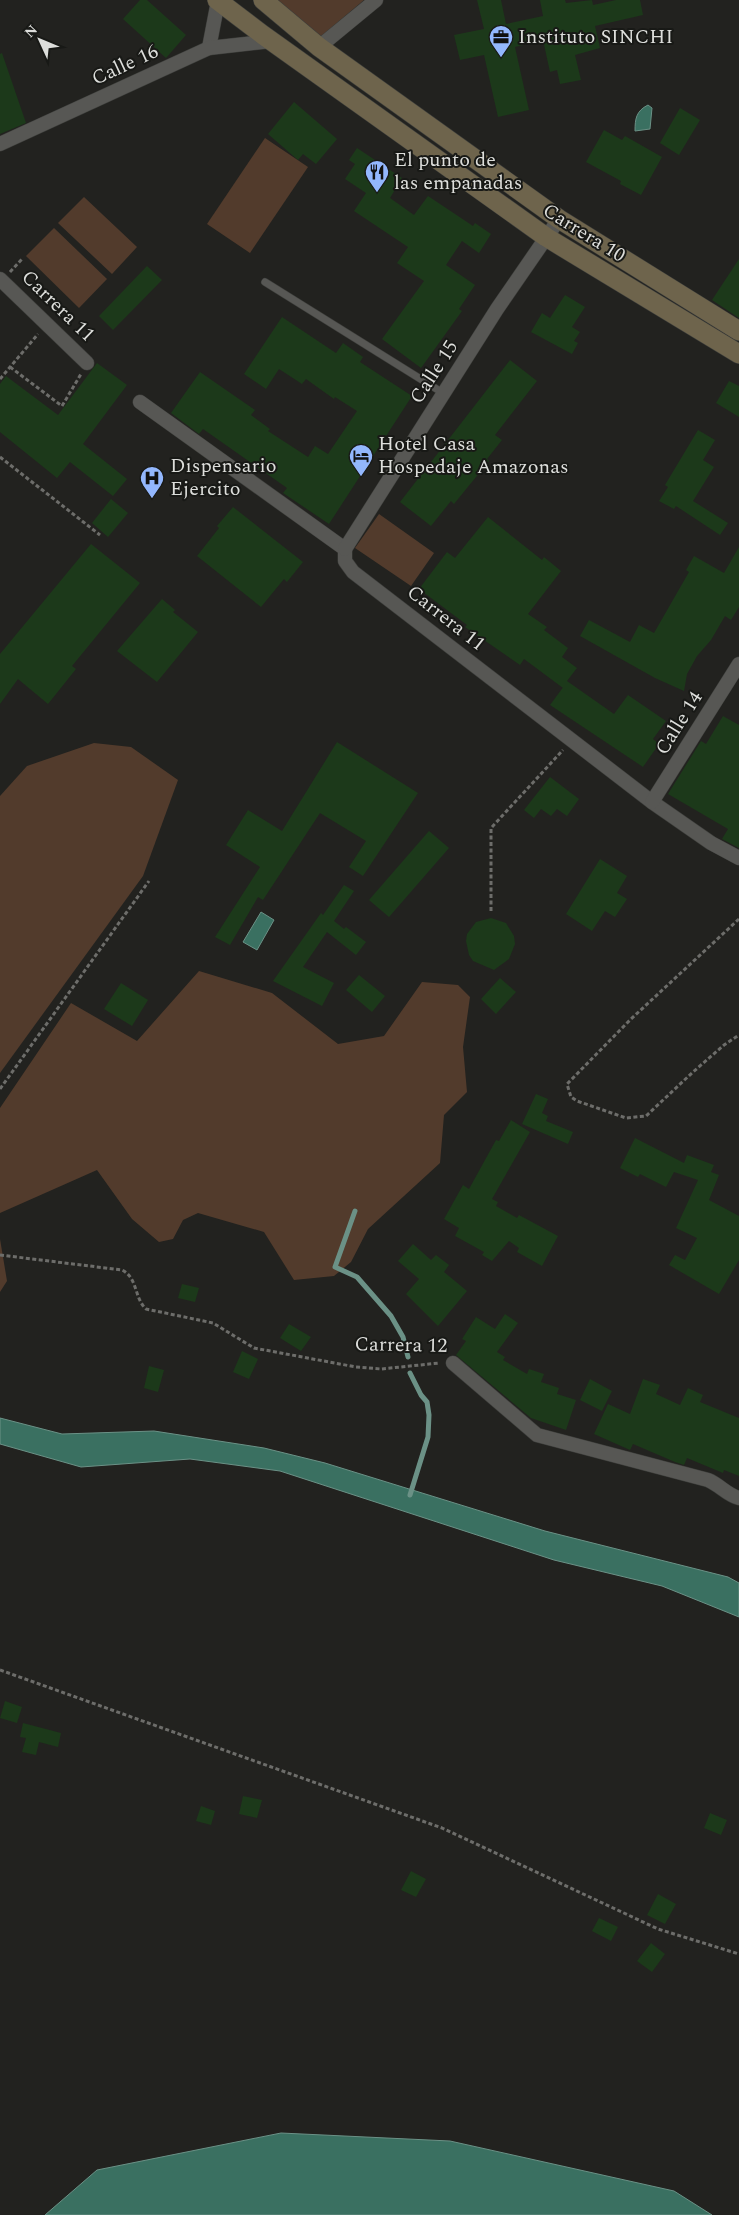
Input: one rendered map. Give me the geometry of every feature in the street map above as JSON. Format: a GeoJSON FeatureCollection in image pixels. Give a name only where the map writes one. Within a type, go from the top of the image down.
{"type":"FeatureCollection","features":[{"type":"Feature","properties":{"kind":"main road","name":"Carrera 10"},"geometry":{"type":"LineString","coordinates":[[218,0],[271,41],[546,237],[739,354]]}},
{"type":"Feature","properties":{"kind":"main road","name":"Carrera 10"},"geometry":{"type":"LineString","coordinates":[[263,0],[319,47],[559,219],[739,331]]}},
{"type":"Feature","properties":{"kind":"street"},"geometry":{"type":"LineString","coordinates":[[209,48],[218,0]]}},
{"type":"Feature","properties":{"kind":"street"},"geometry":{"type":"LineString","coordinates":[[319,47],[376,0]]}},
{"type":"Feature","properties":{"kind":"street","name":"Calle 16"},"geometry":{"type":"LineString","coordinates":[[0,144],[209,48],[271,41]]}},
{"type":"Feature","properties":{"kind":"street","name":"Calle 15"},"geometry":{"type":"LineString","coordinates":[[345,549],[443,394],[559,219]]}},
{"type":"Feature","properties":{"kind":"street","name":"Carrera 11"},"geometry":{"type":"LineString","coordinates":[[0,279],[88,363]]}},
{"type":"Feature","properties":{"kind":"street"},"geometry":{"type":"LineString","coordinates":[[140,402],[345,549]]}},
{"type":"Feature","properties":{"kind":"street","name":"Carrera 11"},"geometry":{"type":"LineString","coordinates":[[345,549],[345,561],[353,572],[652,802],[711,842],[739,858]]}},
{"type":"Feature","properties":{"kind":"street","name":"Calle 14"},"geometry":{"type":"LineString","coordinates":[[652,802],[739,664]]}},
{"type":"Feature","properties":{"kind":"street","name":"Carrera 12"},"geometry":{"type":"LineString","coordinates":[[453,1363],[537,1435],[708,1480],[722,1487],[732,1496],[739,1498]]}},
{"type":"Feature","properties":{"kind":"lane"},"geometry":{"type":"LineString","coordinates":[[265,282],[443,394]]}},
{"type":"Feature","properties":{"kind":"path"},"geometry":{"type":"LineString","coordinates":[[0,379],[47,324]]}},
{"type":"Feature","properties":{"kind":"path"},"geometry":{"type":"LineString","coordinates":[[10,367],[62,406],[88,363]]}},
{"type":"Feature","properties":{"kind":"path"},"geometry":{"type":"LineString","coordinates":[[0,457],[100,535]]}},
{"type":"Feature","properties":{"kind":"path"},"geometry":{"type":"LineString","coordinates":[[491,911],[491,828],[571,740]]}},
{"type":"Feature","properties":{"kind":"path"},"geometry":{"type":"LineString","coordinates":[[0,1089],[149,881]]}},
{"type":"Feature","properties":{"kind":"path"},"geometry":{"type":"LineString","coordinates":[[739,919],[631,1019],[567,1084],[571,1098],[626,1118],[646,1116],[693,1072],[724,1045],[739,1035]]}},
{"type":"Feature","properties":{"kind":"path","name":"Carrera 12"},"geometry":{"type":"LineString","coordinates":[[0,1255],[122,1270],[128,1273],[133,1281],[140,1303],[146,1308],[213,1323],[254,1348],[356,1367],[381,1369],[429,1363],[453,1363]]}},
{"type":"Feature","properties":{"kind":"path"},"geometry":{"type":"LineString","coordinates":[[0,1670],[442,1828],[658,1929],[739,1954]]}},
{"type":"Feature","properties":{"kind":"shaded area"},"geometry":{"type":"Polygon","coordinates":[[[275,0],[364,0],[318,39],[275,0]]]}},
{"type":"Feature","properties":{"kind":"shaded area"},"geometry":{"type":"Polygon","coordinates":[[[648,105],[652,108],[650,129],[635,131],[637,116],[648,105]]]}},
{"type":"Feature","properties":{"kind":"shaded area"},"geometry":{"type":"Polygon","coordinates":[[[265,138],[308,167],[250,253],[207,224],[265,138]]]}},
{"type":"Feature","properties":{"kind":"shaded area"},"geometry":{"type":"Polygon","coordinates":[[[84,197],[137,247],[112,274],[58,223],[84,197]]]}},
{"type":"Feature","properties":{"kind":"shaded area"},"geometry":{"type":"Polygon","coordinates":[[[54,228],[107,279],[79,308],[26,256],[54,228]]]}},
{"type":"Feature","properties":{"kind":"shaded area"},"geometry":{"type":"Polygon","coordinates":[[[379,514],[434,553],[411,586],[355,548],[379,514]]]}},
{"type":"Feature","properties":{"kind":"shaded area"},"geometry":{"type":"Polygon","coordinates":[[[94,743],[131,747],[178,780],[143,876],[0,1073],[0,796],[27,766],[94,743]]]}},
{"type":"Feature","properties":{"kind":"shaded area"},"geometry":{"type":"Polygon","coordinates":[[[261,912],[274,920],[257,950],[243,942],[261,912]]]}},
{"type":"Feature","properties":{"kind":"shaded area"},"geometry":{"type":"Polygon","coordinates":[[[199,971],[272,993],[338,1044],[384,1036],[422,982],[458,985],[470,997],[463,1047],[467,1092],[444,1115],[440,1163],[368,1229],[351,1262],[334,1276],[294,1280],[264,1232],[198,1213],[183,1220],[173,1239],[159,1242],[132,1219],[97,1170],[0,1213],[0,1108],[71,1003],[137,1041],[199,971]]]}},
{"type":"Feature","properties":{"kind":"shaded area"},"geometry":{"type":"Polygon","coordinates":[[[0,1239],[7,1281],[0,1292],[0,1239]]]}},
{"type":"Feature","properties":{"kind":"shaded area"},"geometry":{"type":"Polygon","coordinates":[[[0,1418],[62,1434],[154,1431],[264,1448],[325,1463],[545,1531],[728,1577],[739,1583],[739,1617],[662,1586],[554,1560],[280,1471],[190,1459],[81,1467],[0,1444],[0,1418]]]}},
{"type":"Feature","properties":{"kind":"shaded area"},"geometry":{"type":"Polygon","coordinates":[[[281,2133],[450,2141],[674,2191],[712,2215],[45,2215],[97,2170],[281,2133]]]}},
{"type":"Feature","properties":{"kind":"building"},"geometry":{"type":"Polygon","coordinates":[[[140,0],[147,0],[186,35],[166,58],[123,19],[140,0]]]}},
{"type":"Feature","properties":{"kind":"building","name":"Instituto SINCHI"},"geometry":{"type":"Polygon","coordinates":[[[477,0],[501,0],[506,24],[543,16],[540,0],[565,0],[566,3],[592,0],[593,5],[616,0],[640,0],[643,15],[595,26],[600,48],[575,55],[581,80],[560,84],[557,70],[550,72],[543,40],[515,47],[529,110],[498,117],[484,55],[460,60],[454,35],[484,29],[477,0]]]}},
{"type":"Feature","properties":{"kind":"building"},"geometry":{"type":"Polygon","coordinates":[[[2,53],[26,123],[0,134],[0,54],[2,53]]]}},
{"type":"Feature","properties":{"kind":"building"},"geometry":{"type":"Polygon","coordinates":[[[294,102],[337,139],[316,164],[303,154],[298,160],[268,134],[294,102]]]}},
{"type":"Feature","properties":{"kind":"building"},"geometry":{"type":"Polygon","coordinates":[[[680,108],[700,120],[679,155],[660,143],[680,108]]]}},
{"type":"Feature","properties":{"kind":"building"},"geometry":{"type":"Polygon","coordinates":[[[604,130],[622,140],[625,136],[662,157],[641,195],[620,184],[621,181],[586,162],[604,130]]]}},
{"type":"Feature","properties":{"kind":"building"},"geometry":{"type":"Polygon","coordinates":[[[357,148],[402,178],[390,198],[414,215],[428,196],[473,226],[475,223],[491,234],[479,253],[462,241],[446,265],[475,285],[459,309],[462,311],[421,368],[382,339],[424,281],[397,263],[408,247],[354,211],[366,193],[345,179],[355,164],[349,160],[357,148]]]}},
{"type":"Feature","properties":{"kind":"building"},"geometry":{"type":"Polygon","coordinates":[[[739,259],[739,318],[712,300],[739,259]]]}},
{"type":"Feature","properties":{"kind":"building"},"geometry":{"type":"Polygon","coordinates":[[[147,266],[162,280],[113,330],[99,316],[147,266]]]}},
{"type":"Feature","properties":{"kind":"building"},"geometry":{"type":"Polygon","coordinates":[[[565,295],[585,307],[572,327],[580,332],[574,341],[578,343],[572,354],[531,332],[542,313],[550,318],[565,295]]]}},
{"type":"Feature","properties":{"kind":"building"},"geometry":{"type":"Polygon","coordinates":[[[282,317],[336,353],[343,343],[363,357],[360,362],[412,396],[329,524],[283,493],[287,488],[203,429],[199,434],[171,413],[200,372],[255,410],[251,415],[270,429],[268,431],[308,457],[315,446],[328,454],[357,411],[335,397],[334,399],[306,379],[302,384],[279,369],[266,389],[244,374],[282,317]]]}},
{"type":"Feature","properties":{"kind":"building"},"geometry":{"type":"Polygon","coordinates":[[[510,360],[537,381],[495,435],[502,440],[487,459],[489,461],[454,504],[451,501],[431,526],[400,502],[510,360]]]}},
{"type":"Feature","properties":{"kind":"building"},"geometry":{"type":"Polygon","coordinates":[[[97,363],[127,385],[83,444],[127,479],[113,496],[70,462],[57,478],[0,432],[0,384],[6,376],[58,415],[97,363]]]}},
{"type":"Feature","properties":{"kind":"building"},"geometry":{"type":"Polygon","coordinates":[[[729,381],[739,386],[739,417],[716,403],[729,381]]]}},
{"type":"Feature","properties":{"kind":"building"},"geometry":{"type":"Polygon","coordinates":[[[698,430],[715,440],[703,460],[714,467],[693,501],[728,523],[720,535],[676,506],[674,509],[659,501],[668,487],[665,485],[698,430]]]}},
{"type":"Feature","properties":{"kind":"building"},"geometry":{"type":"Polygon","coordinates":[[[111,499],[128,513],[108,537],[92,523],[111,499]]]}},
{"type":"Feature","properties":{"kind":"building"},"geometry":{"type":"Polygon","coordinates":[[[233,507],[303,562],[287,582],[284,579],[261,607],[197,556],[219,528],[217,526],[233,507]]]}},
{"type":"Feature","properties":{"kind":"building"},"geometry":{"type":"Polygon","coordinates":[[[488,517],[542,560],[544,557],[561,571],[528,614],[547,627],[544,630],[568,648],[562,657],[577,668],[567,681],[614,714],[628,695],[666,721],[653,739],[659,744],[643,767],[550,705],[563,688],[524,659],[520,665],[465,627],[467,625],[419,589],[447,552],[455,558],[488,517]]]}},
{"type":"Feature","properties":{"kind":"building"},"geometry":{"type":"Polygon","coordinates":[[[91,544],[140,583],[72,666],[76,669],[48,704],[18,679],[0,704],[0,654],[91,544]]]}},
{"type":"Feature","properties":{"kind":"building"},"geometry":{"type":"Polygon","coordinates":[[[739,547],[739,607],[731,620],[725,616],[711,640],[697,656],[687,674],[684,691],[655,678],[580,636],[589,620],[630,642],[639,625],[654,633],[689,572],[686,570],[694,556],[724,573],[739,547]]]}},
{"type":"Feature","properties":{"kind":"building"},"geometry":{"type":"Polygon","coordinates":[[[162,599],[175,610],[173,612],[198,632],[157,682],[117,651],[162,599]]]}},
{"type":"Feature","properties":{"kind":"building"},"geometry":{"type":"Polygon","coordinates":[[[723,716],[739,725],[739,848],[722,839],[728,829],[668,794],[701,741],[706,744],[723,716]]]}},
{"type":"Feature","properties":{"kind":"building"},"geometry":{"type":"Polygon","coordinates":[[[337,742],[418,793],[363,876],[349,867],[366,841],[320,813],[263,900],[258,897],[230,945],[215,937],[260,867],[226,845],[248,810],[282,831],[337,742]]]}},
{"type":"Feature","properties":{"kind":"building"},"geometry":{"type":"Polygon","coordinates":[[[550,777],[579,799],[567,816],[557,809],[551,816],[541,809],[534,818],[524,810],[550,777]]]}},
{"type":"Feature","properties":{"kind":"building"},"geometry":{"type":"Polygon","coordinates":[[[429,831],[449,848],[389,917],[369,900],[429,831]]]}},
{"type":"Feature","properties":{"kind":"building"},"geometry":{"type":"Polygon","coordinates":[[[600,859],[627,876],[617,893],[627,899],[615,917],[605,911],[592,931],[566,914],[600,859]]]}},
{"type":"Feature","properties":{"kind":"building"},"geometry":{"type":"Polygon","coordinates":[[[344,885],[354,891],[334,921],[344,929],[346,927],[366,942],[356,955],[327,932],[303,967],[334,983],[322,1006],[273,981],[321,913],[323,915],[344,885]]]}},
{"type":"Feature","properties":{"kind":"building"},"geometry":{"type":"Polygon","coordinates":[[[491,918],[506,923],[514,936],[515,944],[509,959],[494,970],[473,961],[469,955],[466,941],[467,934],[476,922],[491,918]]]}},
{"type":"Feature","properties":{"kind":"building"},"geometry":{"type":"Polygon","coordinates":[[[359,975],[385,996],[372,1012],[346,990],[359,975]]]}},
{"type":"Feature","properties":{"kind":"building"},"geometry":{"type":"Polygon","coordinates":[[[500,978],[516,992],[496,1014],[481,999],[500,978]]]}},
{"type":"Feature","properties":{"kind":"building"},"geometry":{"type":"Polygon","coordinates":[[[121,983],[148,1000],[132,1026],[104,1009],[121,983]]]}},
{"type":"Feature","properties":{"kind":"building"},"geometry":{"type":"Polygon","coordinates":[[[536,1094],[548,1099],[542,1113],[548,1116],[546,1121],[573,1132],[568,1144],[522,1124],[536,1094]]]}},
{"type":"Feature","properties":{"kind":"building"},"geometry":{"type":"Polygon","coordinates":[[[511,1120],[530,1132],[492,1199],[498,1202],[496,1206],[517,1218],[519,1215],[558,1236],[542,1266],[517,1252],[519,1248],[509,1241],[492,1261],[482,1255],[484,1252],[455,1236],[459,1228],[444,1219],[463,1185],[469,1189],[496,1140],[499,1141],[511,1120]]]}},
{"type":"Feature","properties":{"kind":"building"},"geometry":{"type":"Polygon","coordinates":[[[635,1138],[684,1163],[687,1155],[714,1165],[711,1172],[719,1175],[709,1200],[739,1216],[739,1260],[719,1294],[669,1265],[675,1255],[685,1260],[697,1238],[676,1228],[698,1180],[674,1172],[666,1187],[640,1174],[638,1177],[620,1168],[635,1138]]]}},
{"type":"Feature","properties":{"kind":"building"},"geometry":{"type":"Polygon","coordinates":[[[413,1244],[431,1260],[436,1255],[449,1265],[444,1272],[467,1291],[438,1326],[406,1294],[419,1279],[398,1261],[413,1244]]]}},
{"type":"Feature","properties":{"kind":"building"},"geometry":{"type":"Polygon","coordinates":[[[182,1284],[199,1288],[195,1302],[178,1298],[182,1284]]]}},
{"type":"Feature","properties":{"kind":"building"},"geometry":{"type":"Polygon","coordinates":[[[505,1314],[518,1323],[497,1352],[505,1357],[503,1360],[527,1374],[529,1369],[544,1374],[541,1382],[559,1388],[557,1394],[576,1400],[566,1430],[531,1418],[456,1355],[466,1341],[462,1339],[476,1317],[495,1329],[505,1314]]]}},
{"type":"Feature","properties":{"kind":"building"},"geometry":{"type":"Polygon","coordinates":[[[289,1324],[311,1337],[301,1351],[280,1338],[289,1324]]]}},
{"type":"Feature","properties":{"kind":"building"},"geometry":{"type":"Polygon","coordinates":[[[242,1351],[258,1359],[249,1379],[233,1372],[242,1351]]]}},
{"type":"Feature","properties":{"kind":"building"},"geometry":{"type":"Polygon","coordinates":[[[149,1366],[164,1370],[158,1392],[144,1388],[149,1366]]]}},
{"type":"Feature","properties":{"kind":"building"},"geometry":{"type":"Polygon","coordinates":[[[590,1379],[612,1391],[602,1411],[580,1400],[590,1379]]]}},
{"type":"Feature","properties":{"kind":"building"},"geometry":{"type":"Polygon","coordinates":[[[643,1379],[660,1385],[656,1394],[680,1405],[688,1388],[703,1395],[700,1402],[739,1418],[739,1476],[724,1470],[723,1473],[687,1458],[684,1465],[633,1444],[630,1450],[594,1434],[608,1404],[630,1414],[643,1379]]]}},
{"type":"Feature","properties":{"kind":"building"},"geometry":{"type":"Polygon","coordinates":[[[5,1701],[22,1707],[17,1723],[0,1718],[5,1701]]]}},
{"type":"Feature","properties":{"kind":"building"},"geometry":{"type":"Polygon","coordinates":[[[23,1723],[61,1733],[58,1747],[39,1742],[36,1755],[22,1752],[26,1738],[20,1737],[23,1723]]]}},
{"type":"Feature","properties":{"kind":"building"},"geometry":{"type":"Polygon","coordinates":[[[243,1796],[262,1800],[257,1818],[239,1814],[243,1796]]]}},
{"type":"Feature","properties":{"kind":"building"},"geometry":{"type":"Polygon","coordinates":[[[201,1806],[215,1811],[211,1825],[196,1821],[201,1806]]]}},
{"type":"Feature","properties":{"kind":"building"},"geometry":{"type":"Polygon","coordinates":[[[710,1813],[727,1820],[721,1835],[704,1828],[710,1813]]]}},
{"type":"Feature","properties":{"kind":"building"},"geometry":{"type":"Polygon","coordinates":[[[411,1871],[426,1879],[416,1897],[401,1890],[411,1871]]]}},
{"type":"Feature","properties":{"kind":"building"},"geometry":{"type":"Polygon","coordinates":[[[658,1894],[676,1904],[665,1924],[647,1915],[658,1894]]]}},
{"type":"Feature","properties":{"kind":"building"},"geometry":{"type":"Polygon","coordinates":[[[599,1918],[618,1927],[611,1941],[592,1931],[599,1918]]]}},
{"type":"Feature","properties":{"kind":"building"},"geometry":{"type":"Polygon","coordinates":[[[651,1943],[665,1954],[652,1972],[637,1961],[651,1943]]]}},
{"type":"Feature","properties":{"kind":"waterway"},"geometry":{"type":"LineString","coordinates":[[355,1211],[335,1267],[357,1277],[391,1316],[403,1337],[408,1357]]}},
{"type":"Feature","properties":{"kind":"waterway"},"geometry":{"type":"LineString","coordinates":[[410,1373],[421,1395],[427,1402],[429,1415],[428,1437],[410,1495]]}},
{"type":"Feature","properties":{"kind":"place","name":"Instituto SINCHI"},"geometry":{"type":"Point","coordinates":[501,58]}},
{"type":"Feature","properties":{"kind":"place","name":"El punto de las empanadas"},"geometry":{"type":"Point","coordinates":[377,193]}},
{"type":"Feature","properties":{"kind":"place","name":"Hotel Casa Hospedaje Amazonas"},"geometry":{"type":"Point","coordinates":[361,477]}},
{"type":"Feature","properties":{"kind":"place","name":"Dispensario Ejercito"},"geometry":{"type":"Point","coordinates":[152,499]}}]}
